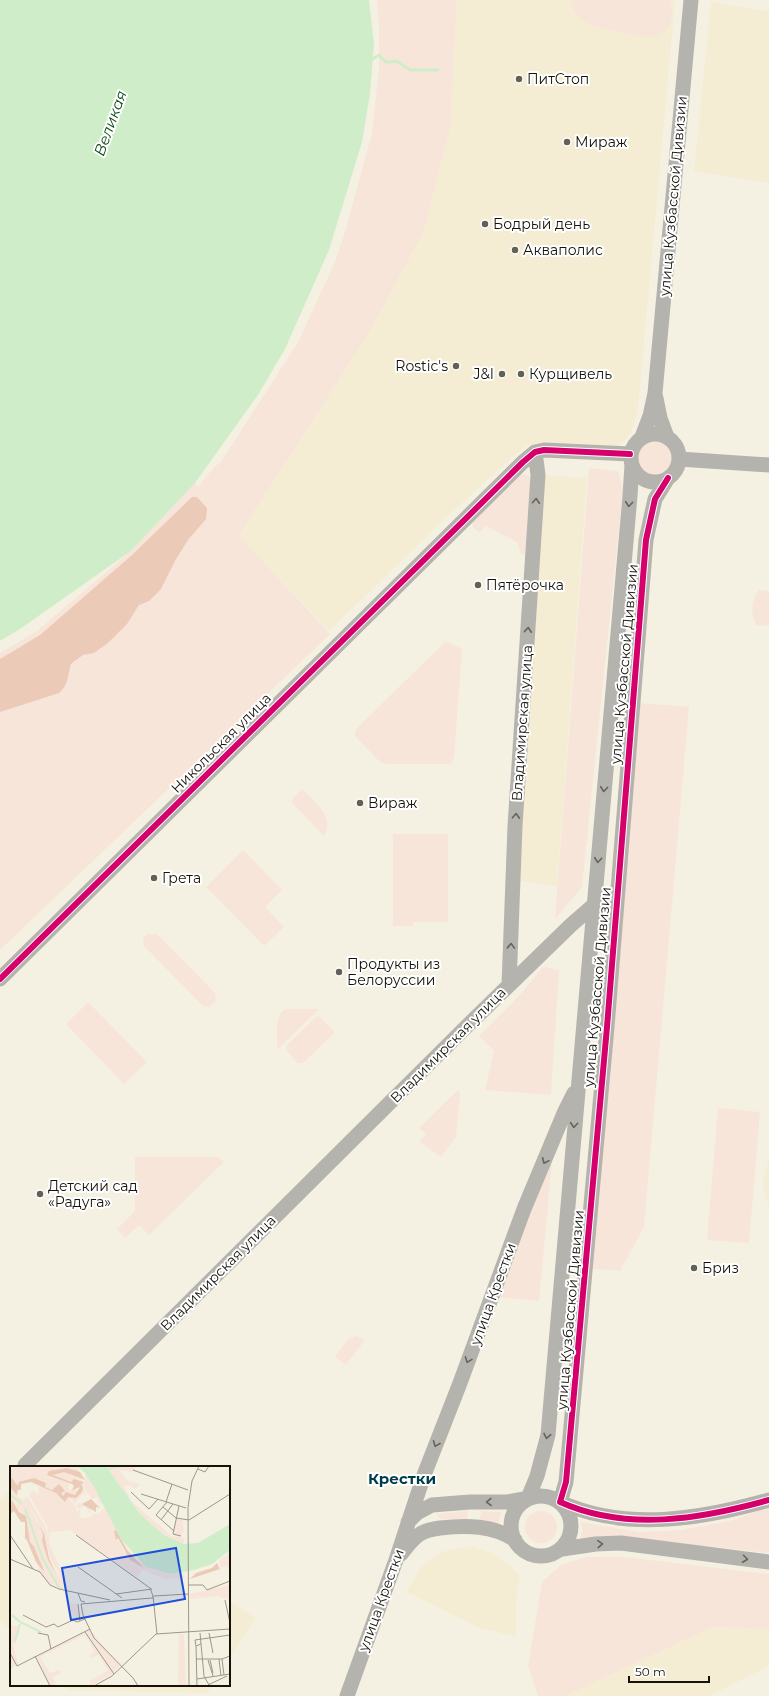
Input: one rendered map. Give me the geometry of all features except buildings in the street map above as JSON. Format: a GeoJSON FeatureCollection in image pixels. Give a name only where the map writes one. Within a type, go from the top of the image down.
{"type":"FeatureCollection","features":[{"type":"Feature","properties":{"kind":"street","name":"улица Кузбасской Дивизии"},"geometry":{"type":"LineString","coordinates":[[528,1498],[537,1476],[548,1435],[630,496],[631,459],[636,441],[642,437],[650,416],[655,393],[691,0]]}},
{"type":"Feature","properties":{"kind":"street","name":"улица Кузбасской Дивизии"},"geometry":{"type":"LineString","coordinates":[[560,1502],[566,1482],[584,1286],[646,540],[655,499],[668,478],[673,473],[679,459],[675,444],[666,437],[660,418],[655,393]]}},
{"type":"Feature","properties":{"kind":"street"},"geometry":{"type":"LineString","coordinates":[[642,437],[656,433],[666,437]]}},
{"type":"Feature","properties":{"kind":"street"},"geometry":{"type":"LineString","coordinates":[[535,452],[553,450],[631,459],[638,476],[645,480],[652,482],[668,478]]}},
{"type":"Feature","properties":{"kind":"street","name":"Никольская улица"},"geometry":{"type":"LineString","coordinates":[[0,979],[512,471],[535,452]]}},
{"type":"Feature","properties":{"kind":"street","name":"Владимирская улица"},"geometry":{"type":"LineString","coordinates":[[25,1465],[509,985],[516,818],[538,475],[535,452]]}},
{"type":"Feature","properties":{"kind":"street"},"geometry":{"type":"LineString","coordinates":[[679,459],[769,465]]}},
{"type":"Feature","properties":{"kind":"street"},"geometry":{"type":"LineString","coordinates":[[509,985],[594,905]]}},
{"type":"Feature","properties":{"kind":"street","name":"улица Крестки"},"geometry":{"type":"LineString","coordinates":[[347,1696],[413,1513],[424,1475],[460,1383],[524,1209],[565,1111],[578,1087]]}},
{"type":"Feature","properties":{"kind":"street"},"geometry":{"type":"LineString","coordinates":[[430,1529],[413,1513],[432,1505],[470,1502],[507,1502],[540,1495],[552,1497],[566,1507],[572,1522],[568,1541],[562,1549]]}},
{"type":"Feature","properties":{"kind":"street"},"geometry":{"type":"LineString","coordinates":[[515,1540],[511,1527],[512,1517],[518,1506],[528,1498]]}},
{"type":"Feature","properties":{"kind":"street"},"geometry":{"type":"LineString","coordinates":[[560,1502],[591,1514],[644,1520],[700,1516],[734,1510],[769,1500]]}},
{"type":"Feature","properties":{"kind":"street"},"geometry":{"type":"LineString","coordinates":[[396,1560],[420,1533],[430,1529],[468,1526],[490,1530],[509,1536],[515,1540],[525,1552],[534,1555],[544,1556],[553,1554],[562,1549],[596,1544],[621,1543],[769,1562]]}},
{"type":"Feature","properties":{"kind":"shaded area"},"geometry":{"type":"Polygon","coordinates":[[[377,0],[457,0],[450,128],[423,233],[369,333],[239,535],[330,634],[0,950],[0,712],[66,685],[71,665],[83,655],[94,653],[108,643],[127,624],[139,605],[149,601],[188,540],[206,519],[192,497],[132,555],[40,635],[0,659],[0,653],[37,631],[131,551],[195,483],[198,487],[222,460],[297,344],[335,262],[345,232],[372,133],[379,68],[377,0]]]}},
{"type":"Feature","properties":{"kind":"shaded area"},"geometry":{"type":"Polygon","coordinates":[[[457,0],[674,0],[675,2],[638,409],[634,425],[627,438],[618,446],[606,448],[526,445],[450,514],[329,631],[239,535],[369,333],[423,233],[450,128],[457,0]]]}},
{"type":"Feature","properties":{"kind":"shaded area"},"geometry":{"type":"Polygon","coordinates":[[[572,0],[669,0],[672,9],[672,18],[666,30],[660,34],[654,36],[638,36],[597,27],[585,22],[575,12],[572,0]]]}},
{"type":"Feature","properties":{"kind":"shaded area"},"geometry":{"type":"Polygon","coordinates":[[[711,2],[769,11],[769,183],[694,171],[711,2]]]}},
{"type":"Feature","properties":{"kind":"shaded area"},"geometry":{"type":"Polygon","coordinates":[[[659,440],[668,445],[672,451],[672,465],[668,471],[659,476],[651,476],[642,471],[638,465],[637,454],[642,445],[648,441],[659,440]]]}},
{"type":"Feature","properties":{"kind":"shaded area"},"geometry":{"type":"Polygon","coordinates":[[[589,468],[618,471],[623,489],[582,887],[555,919],[589,468]]]}},
{"type":"Feature","properties":{"kind":"shaded area"},"geometry":{"type":"Polygon","coordinates":[[[526,474],[531,478],[526,556],[521,553],[517,542],[486,526],[480,532],[473,528],[472,522],[518,475],[526,474]]]}},
{"type":"Feature","properties":{"kind":"shaded area"},"geometry":{"type":"Polygon","coordinates":[[[542,475],[587,478],[557,886],[517,881],[542,475]]]}},
{"type":"Feature","properties":{"kind":"shaded area"},"geometry":{"type":"Polygon","coordinates":[[[192,497],[197,497],[207,508],[206,519],[188,540],[175,561],[161,589],[149,601],[139,605],[127,624],[108,643],[94,653],[83,655],[71,664],[66,684],[59,693],[0,712],[0,659],[40,635],[132,555],[192,497]]]}},
{"type":"Feature","properties":{"kind":"shaded area"},"geometry":{"type":"Polygon","coordinates":[[[759,590],[769,591],[769,626],[756,625],[754,620],[752,607],[754,598],[759,590]]]}},
{"type":"Feature","properties":{"kind":"shaded area"},"geometry":{"type":"Polygon","coordinates":[[[446,641],[462,649],[454,757],[451,764],[387,764],[380,762],[355,736],[356,729],[446,641]]]}},
{"type":"Feature","properties":{"kind":"shaded area"},"geometry":{"type":"Polygon","coordinates":[[[639,703],[689,707],[644,1227],[620,1271],[585,1268],[639,703]]]}},
{"type":"Feature","properties":{"kind":"shaded area"},"geometry":{"type":"Polygon","coordinates":[[[302,789],[317,804],[325,816],[327,829],[324,836],[292,803],[293,798],[302,789]]]}},
{"type":"Feature","properties":{"kind":"shaded area"},"geometry":{"type":"Polygon","coordinates":[[[393,834],[448,834],[448,922],[413,922],[413,926],[393,926],[393,834]]]}},
{"type":"Feature","properties":{"kind":"shaded area"},"geometry":{"type":"Polygon","coordinates":[[[243,850],[282,890],[265,907],[284,927],[264,946],[206,887],[243,850]]]}},
{"type":"Feature","properties":{"kind":"shaded area"},"geometry":{"type":"Polygon","coordinates":[[[147,934],[157,934],[215,993],[216,1001],[210,1007],[203,1006],[144,946],[143,938],[147,934]]]}},
{"type":"Feature","properties":{"kind":"shaded area"},"geometry":{"type":"Polygon","coordinates":[[[543,967],[559,970],[551,1095],[485,1090],[494,1051],[479,1036],[518,997],[543,967]]]}},
{"type":"Feature","properties":{"kind":"shaded area"},"geometry":{"type":"Polygon","coordinates":[[[88,1002],[147,1062],[124,1084],[66,1024],[88,1002]]]}},
{"type":"Feature","properties":{"kind":"shaded area"},"geometry":{"type":"Polygon","coordinates":[[[286,1009],[319,1009],[277,1050],[277,1027],[279,1016],[286,1009]]]}},
{"type":"Feature","properties":{"kind":"shaded area"},"geometry":{"type":"Polygon","coordinates":[[[318,1016],[333,1030],[334,1033],[303,1063],[298,1063],[287,1051],[286,1046],[318,1016]]]}},
{"type":"Feature","properties":{"kind":"shaded area"},"geometry":{"type":"Polygon","coordinates":[[[458,1090],[460,1093],[456,1137],[441,1157],[419,1141],[426,1134],[419,1128],[458,1090]]]}},
{"type":"Feature","properties":{"kind":"shaded area"},"geometry":{"type":"Polygon","coordinates":[[[718,1108],[760,1112],[749,1243],[707,1240],[718,1108]]]}},
{"type":"Feature","properties":{"kind":"shaded area"},"geometry":{"type":"Polygon","coordinates":[[[135,1157],[219,1157],[224,1162],[149,1235],[139,1225],[125,1238],[117,1229],[135,1211],[135,1157]]]}},
{"type":"Feature","properties":{"kind":"shaded area"},"geometry":{"type":"Polygon","coordinates":[[[769,1159],[769,1207],[762,1184],[769,1159]]]}},
{"type":"Feature","properties":{"kind":"shaded area"},"geometry":{"type":"Polygon","coordinates":[[[552,1162],[539,1301],[497,1297],[548,1167],[552,1162]]]}},
{"type":"Feature","properties":{"kind":"shaded area"},"geometry":{"type":"Polygon","coordinates":[[[357,1336],[365,1340],[346,1365],[335,1357],[348,1339],[357,1336]]]}},
{"type":"Feature","properties":{"kind":"shaded area"},"geometry":{"type":"Polygon","coordinates":[[[10,1491],[10,1630],[0,1619],[0,1500],[10,1491]]]}},
{"type":"Feature","properties":{"kind":"shaded area"},"geometry":{"type":"Polygon","coordinates":[[[769,1507],[769,1553],[613,1536],[580,1538],[583,1531],[581,1522],[639,1532],[681,1530],[734,1520],[769,1507]]]}},
{"type":"Feature","properties":{"kind":"shaded area"},"geometry":{"type":"Polygon","coordinates":[[[468,1511],[467,1520],[441,1519],[436,1514],[468,1511]]]}},
{"type":"Feature","properties":{"kind":"shaded area"},"geometry":{"type":"Polygon","coordinates":[[[481,1511],[501,1512],[498,1525],[480,1520],[481,1511]]]}},
{"type":"Feature","properties":{"kind":"shaded area"},"geometry":{"type":"Polygon","coordinates":[[[538,1511],[544,1511],[554,1518],[557,1527],[556,1533],[550,1540],[544,1543],[538,1543],[528,1536],[525,1530],[525,1524],[532,1514],[538,1511]]]}},
{"type":"Feature","properties":{"kind":"shaded area"},"geometry":{"type":"Polygon","coordinates":[[[474,1547],[489,1552],[509,1565],[520,1575],[516,1604],[516,1637],[480,1628],[406,1592],[422,1566],[441,1552],[459,1548],[474,1547]]]}},
{"type":"Feature","properties":{"kind":"shaded area"},"geometry":{"type":"Polygon","coordinates":[[[587,1557],[624,1557],[769,1574],[769,1629],[713,1627],[565,1696],[538,1696],[528,1666],[542,1582],[561,1565],[587,1557]]]}},
{"type":"Feature","properties":{"kind":"shaded area"},"geometry":{"type":"Polygon","coordinates":[[[230,1602],[256,1618],[230,1657],[230,1602]]]}},
{"type":"Feature","properties":{"kind":"shaded area"},"geometry":{"type":"Polygon","coordinates":[[[713,1627],[769,1629],[769,1666],[709,1696],[565,1696],[713,1627]]]}},
{"type":"Feature","properties":{"kind":"shaded area"},"geometry":{"type":"Polygon","coordinates":[[[64,1686],[211,1686],[207,1693],[68,1690],[64,1686]]]}},
{"type":"Feature","properties":{"kind":"water","name":"Великая"},"geometry":{"type":"Polygon","coordinates":[[[0,0],[369,0],[374,44],[370,94],[362,142],[329,250],[285,349],[258,395],[195,483],[131,551],[20,629],[0,641],[0,0]]]}},
{"type":"Feature","properties":{"kind":"waterway"},"geometry":{"type":"LineString","coordinates":[[369,61],[379,55],[386,62],[397,61],[410,70],[438,70]]}},
{"type":"Feature","properties":{"kind":"cycle path"},"geometry":{"type":"LineString","coordinates":[[0,979],[523,462],[535,452],[544,450],[630,454]]}},
{"type":"Feature","properties":{"kind":"cycle path"},"geometry":{"type":"LineString","coordinates":[[668,478],[655,499],[646,540],[607,1027],[566,1482],[560,1502],[585,1511],[611,1517],[638,1520],[691,1517],[717,1513],[769,1500]]}},
{"type":"Feature","properties":{"kind":"place","name":"ПитСтоп"},"geometry":{"type":"Point","coordinates":[519,79]}},
{"type":"Feature","properties":{"kind":"place","name":"Мираж"},"geometry":{"type":"Point","coordinates":[567,142]}},
{"type":"Feature","properties":{"kind":"place","name":"Бодрый день"},"geometry":{"type":"Point","coordinates":[485,224]}},
{"type":"Feature","properties":{"kind":"place","name":"Акваполис"},"geometry":{"type":"Point","coordinates":[515,250]}},
{"type":"Feature","properties":{"kind":"place","name":"Rostic's"},"geometry":{"type":"Point","coordinates":[456,366]}},
{"type":"Feature","properties":{"kind":"place","name":"J&I"},"geometry":{"type":"Point","coordinates":[502,374]}},
{"type":"Feature","properties":{"kind":"place","name":"Курщивель"},"geometry":{"type":"Point","coordinates":[521,374]}},
{"type":"Feature","properties":{"kind":"place","name":"Пятёрочка"},"geometry":{"type":"Point","coordinates":[478,585]}},
{"type":"Feature","properties":{"kind":"place","name":"Вираж"},"geometry":{"type":"Point","coordinates":[360,803]}},
{"type":"Feature","properties":{"kind":"place","name":"Грета"},"geometry":{"type":"Point","coordinates":[154,878]}},
{"type":"Feature","properties":{"kind":"place","name":"Продукты из Белоруссии"},"geometry":{"type":"Point","coordinates":[339,972]}},
{"type":"Feature","properties":{"kind":"place","name":"Детский сад «Радуга»"},"geometry":{"type":"Point","coordinates":[40,1194]}},
{"type":"Feature","properties":{"kind":"place","name":"Бриз"},"geometry":{"type":"Point","coordinates":[694,1268]}},
{"type":"Feature","properties":{"kind":"district","name":"Крестки"},"geometry":{"type":"Point","coordinates":[402,1478]}}]}
